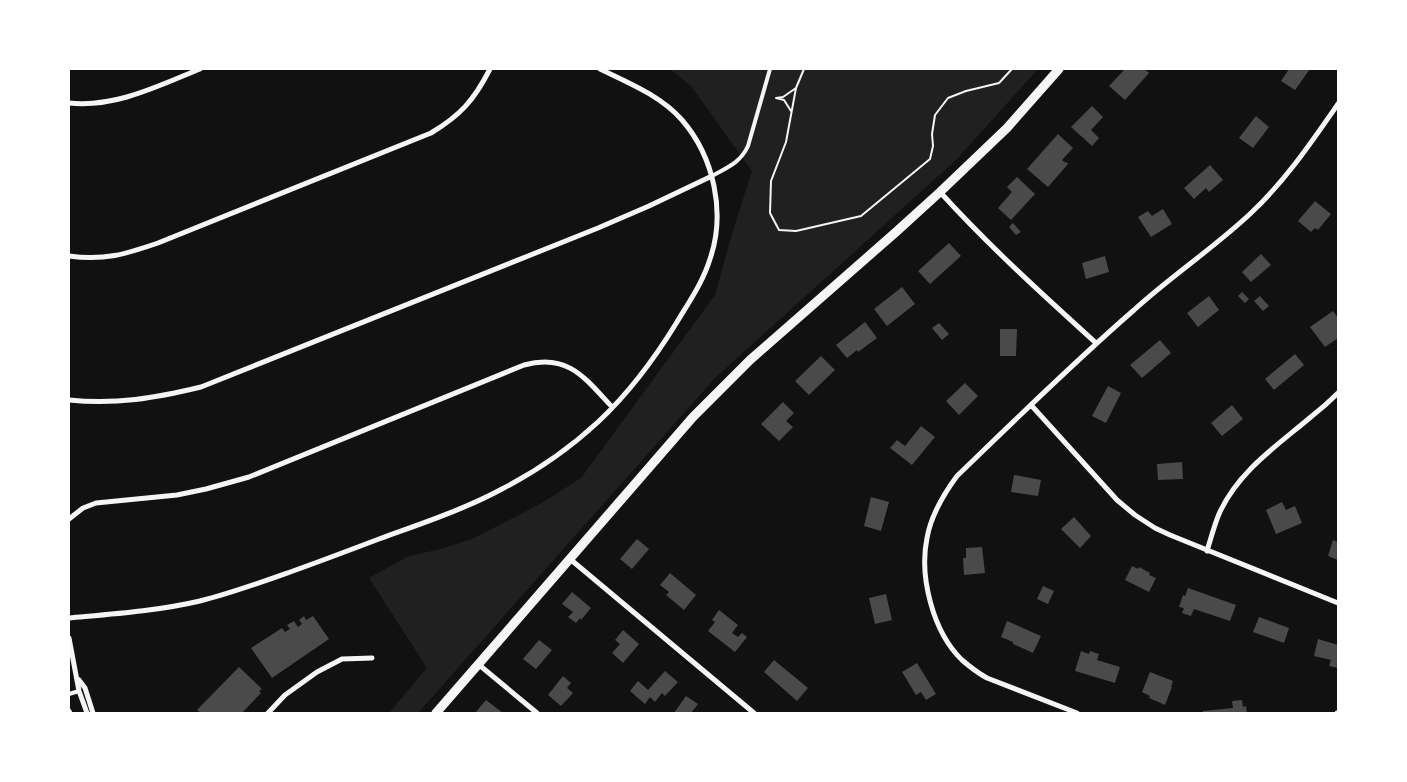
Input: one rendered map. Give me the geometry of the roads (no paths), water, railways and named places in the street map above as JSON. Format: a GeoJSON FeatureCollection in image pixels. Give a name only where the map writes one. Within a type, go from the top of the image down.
{"type":"FeatureCollection","features":[{"type":"Feature","properties":{"kind":"street"},"geometry":{"type":"LineString","coordinates":[[69,103],[83,105],[129,97],[200,69]]}},
{"type":"Feature","properties":{"kind":"street"},"geometry":{"type":"LineString","coordinates":[[69,256],[113,257],[158,243],[431,133],[446,124],[460,112],[476,94],[490,69]]}},
{"type":"Feature","properties":{"kind":"street"},"geometry":{"type":"LineString","coordinates":[[69,618],[163,608],[202,600],[248,587],[461,508],[501,490],[553,458],[597,423],[652,360],[692,296],[704,274],[713,251],[717,207],[712,176],[702,149],[681,119],[646,92],[600,69]]}},
{"type":"Feature","properties":{"kind":"street"},"geometry":{"type":"LineString","coordinates":[[436,713],[693,417],[750,360],[940,192],[1007,128],[1059,69]]}},
{"type":"Feature","properties":{"kind":"street"},"geometry":{"type":"LineString","coordinates":[[1077,713],[987,678],[974,670],[951,647],[934,612],[924,573],[924,556],[933,517],[947,489],[957,476],[1031,405],[1140,304],[1251,213],[1273,191],[1299,160],[1338,104]]}},
{"type":"Feature","properties":{"kind":"street"},"geometry":{"type":"LineString","coordinates":[[69,400],[111,402],[156,398],[201,387],[598,228],[712,176]]}},
{"type":"Feature","properties":{"kind":"street"},"geometry":{"type":"LineString","coordinates":[[940,192],[971,226],[1096,343]]}},
{"type":"Feature","properties":{"kind":"street"},"geometry":{"type":"LineString","coordinates":[[69,519],[82,508],[96,503],[176,495],[249,477],[534,362],[557,363],[572,368],[582,375],[612,407]]}},
{"type":"Feature","properties":{"kind":"street"},"geometry":{"type":"LineString","coordinates":[[1207,551],[1220,513],[1248,472],[1258,461],[1338,393]]}},
{"type":"Feature","properties":{"kind":"street"},"geometry":{"type":"LineString","coordinates":[[1031,405],[1117,500],[1135,515],[1156,528],[1207,551],[1338,603]]}},
{"type":"Feature","properties":{"kind":"street"},"geometry":{"type":"LineString","coordinates":[[570,559],[754,713]]}},
{"type":"Feature","properties":{"kind":"street"},"geometry":{"type":"LineString","coordinates":[[69,638],[79,691],[88,713]]}},
{"type":"Feature","properties":{"kind":"street"},"geometry":{"type":"LineString","coordinates":[[268,713],[285,695],[318,672],[342,659],[372,658]]}},
{"type":"Feature","properties":{"kind":"street"},"geometry":{"type":"LineString","coordinates":[[478,664],[537,713]]}},
{"type":"Feature","properties":{"kind":"street"},"geometry":{"type":"LineString","coordinates":[[77,678],[85,688],[94,713]]}},
{"type":"Feature","properties":{"kind":"lane"},"geometry":{"type":"LineString","coordinates":[[712,176],[737,162],[744,154],[770,69]]}},
{"type":"Feature","properties":{"kind":"lane"},"geometry":{"type":"LineString","coordinates":[[69,694],[79,691]]}}]}
